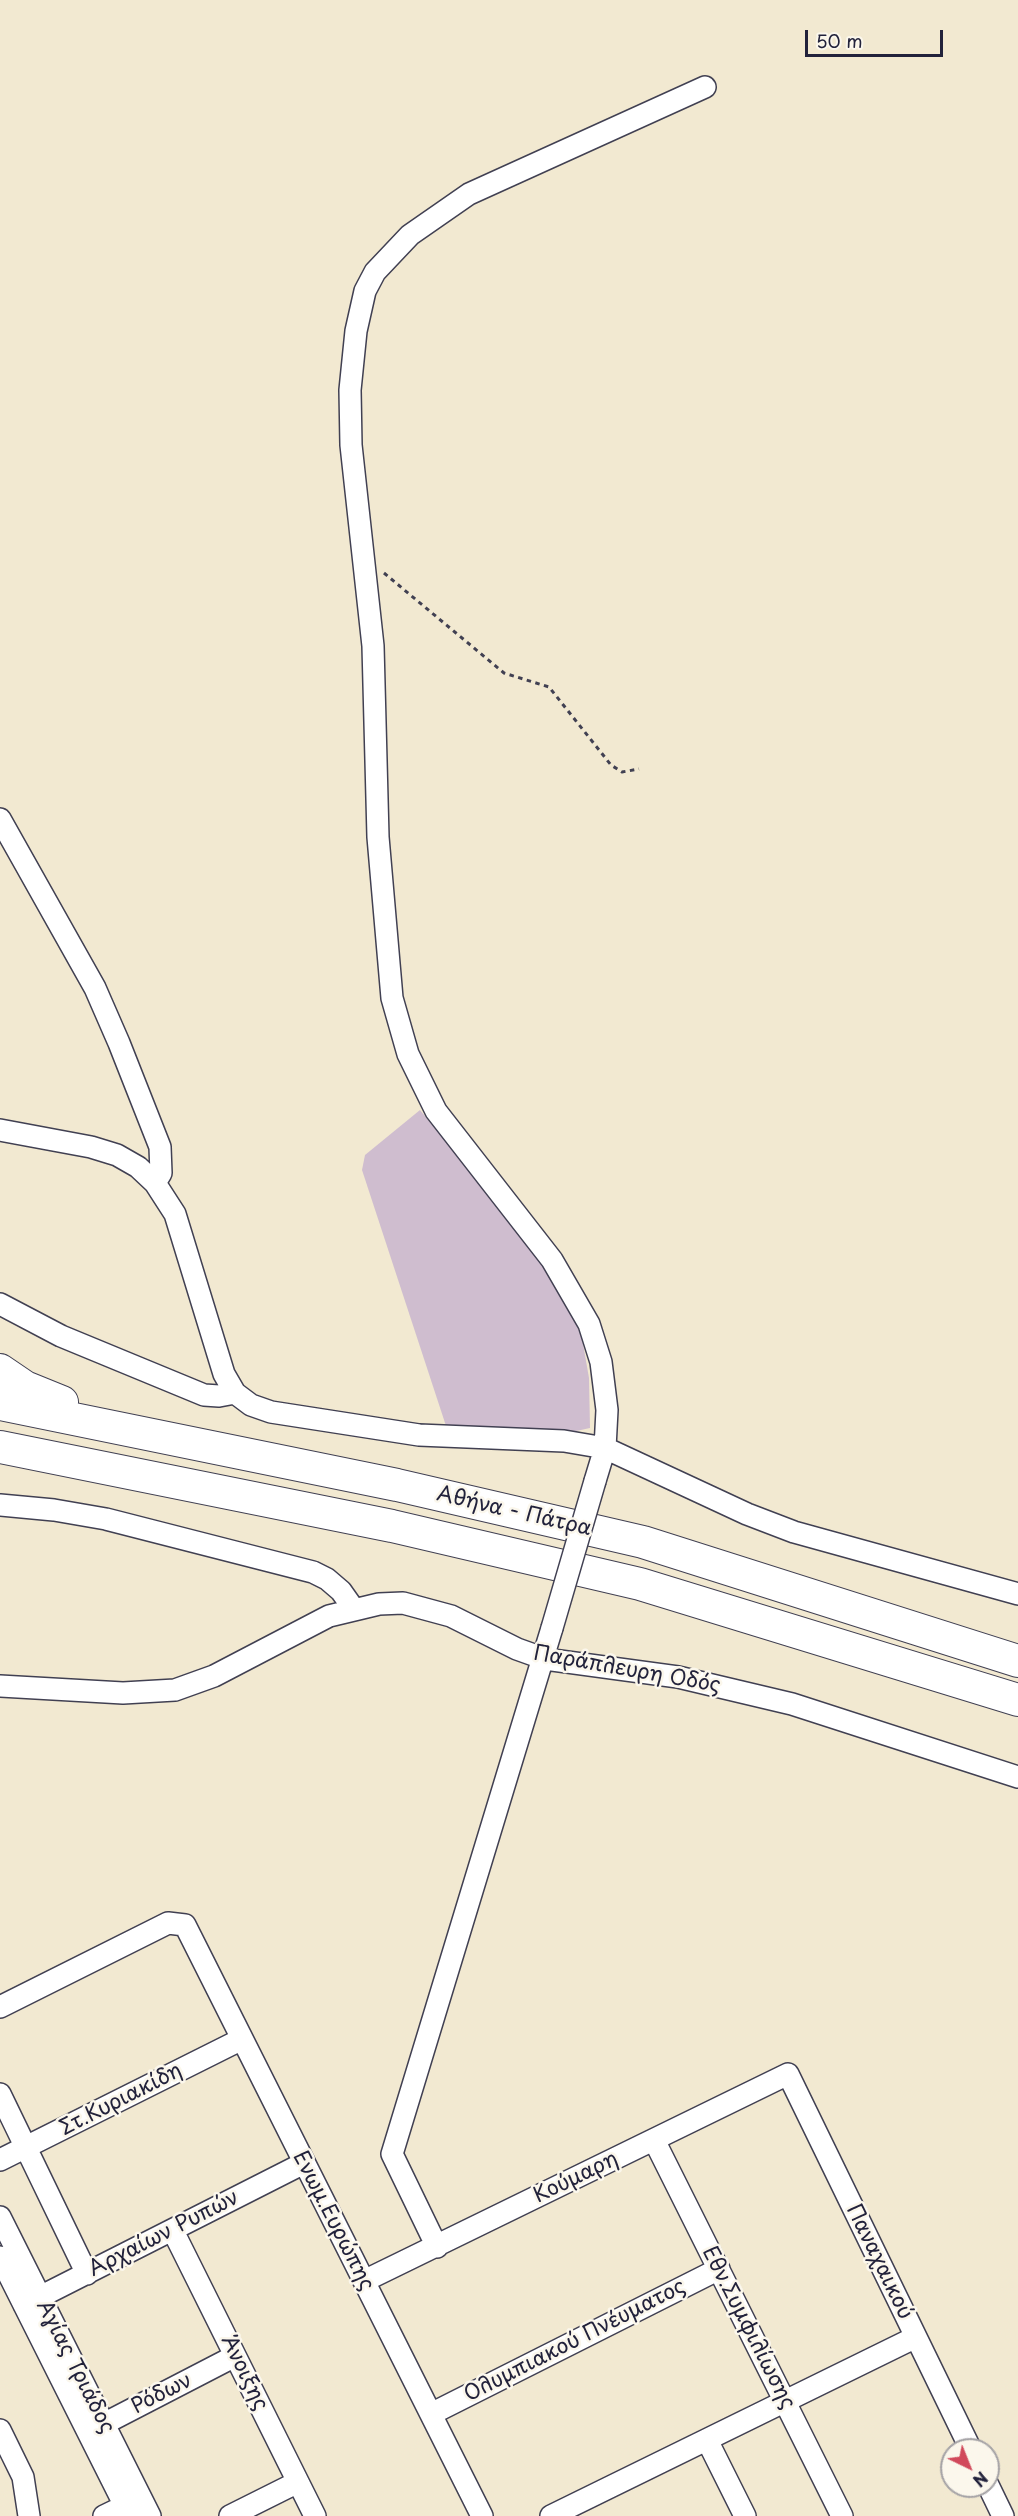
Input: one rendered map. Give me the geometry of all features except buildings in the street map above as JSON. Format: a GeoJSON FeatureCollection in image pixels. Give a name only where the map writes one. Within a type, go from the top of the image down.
{"type":"FeatureCollection","features":[{"type":"Feature","properties":{"kind":"highway"},"geometry":{"type":"LineString","coordinates":[[0,1370],[25,1387],[147,1433]]}},
{"type":"Feature","properties":{"kind":"highway","name":"Αθήνα - Πάτρα"},"geometry":{"type":"LineString","coordinates":[[0,1404],[398,1485],[643,1542],[1018,1661]]}},
{"type":"Feature","properties":{"kind":"highway","name":"Αθήνα - Πάτρα"},"geometry":{"type":"LineString","coordinates":[[0,1447],[392,1526],[640,1584],[1018,1700]]}},
{"type":"Feature","properties":{"kind":"highway"},"geometry":{"type":"LineString","coordinates":[[0,1461],[137,1474]]}},
{"type":"Feature","properties":{"kind":"street"},"geometry":{"type":"LineString","coordinates":[[437,2247],[392,2154],[545,1659],[604,1448],[607,1410],[598,1350],[583,1312],[552,1260],[436,1111],[418,1078],[398,1023],[390,990],[378,837],[373,646],[351,445],[349,404],[358,318],[365,291],[375,272],[410,235],[458,201],[705,87]]}},
{"type":"Feature","properties":{"kind":"street"},"geometry":{"type":"LineString","coordinates":[[0,819],[95,988],[119,1043],[160,1147],[161,1173],[155,1182]]}},
{"type":"Feature","properties":{"kind":"street"},"geometry":{"type":"LineString","coordinates":[[0,1130],[91,1147],[117,1155],[138,1167],[155,1182],[176,1214],[218,1358],[235,1393],[251,1405],[271,1412],[419,1435],[564,1441],[604,1448],[747,1514],[786,1529],[1018,1594]]}},
{"type":"Feature","properties":{"kind":"street"},"geometry":{"type":"LineString","coordinates":[[0,1304],[61,1336],[204,1395],[219,1396],[235,1393]]}},
{"type":"Feature","properties":{"kind":"street"},"geometry":{"type":"LineString","coordinates":[[0,1505],[54,1510],[106,1519],[313,1572],[327,1579],[353,1608]]}},
{"type":"Feature","properties":{"kind":"street","name":"Παράπλευρη Οδός"},"geometry":{"type":"LineString","coordinates":[[0,1686],[123,1694],[175,1690],[214,1676],[302,1629],[353,1608],[378,1604],[424,1607],[451,1616],[517,1649],[545,1659],[678,1677],[792,1704],[1018,1777]]}},
{"type":"Feature","properties":{"kind":"street","name":"Ενωμ.Ευρώπης"},"geometry":{"type":"LineString","coordinates":[[0,2007],[168,1923],[185,1925],[482,2516]]}},
{"type":"Feature","properties":{"kind":"street","name":"Στ.Κυριακίδη"},"geometry":{"type":"LineString","coordinates":[[0,2160],[242,2039]]}},
{"type":"Feature","properties":{"kind":"street","name":"Κούμαρη"},"geometry":{"type":"LineString","coordinates":[[364,2281],[788,2074]]}},
{"type":"Feature","properties":{"kind":"street","name":"Παναχαικού"},"geometry":{"type":"LineString","coordinates":[[788,2074],[965,2438]]}},
{"type":"Feature","properties":{"kind":"street"},"geometry":{"type":"LineString","coordinates":[[0,2094],[87,2274]]}},
{"type":"Feature","properties":{"kind":"street","name":"Εθν.Συμφιλίωσης"},"geometry":{"type":"LineString","coordinates":[[654,2140],[843,2516]]}},
{"type":"Feature","properties":{"kind":"street","name":"Αρχαίων Ρυπών"},"geometry":{"type":"LineString","coordinates":[[32,2301],[304,2163]]}},
{"type":"Feature","properties":{"kind":"street","name":"Αγίας Τριάδος"},"geometry":{"type":"LineString","coordinates":[[0,2217],[32,2301],[136,2509]]}},
{"type":"Feature","properties":{"kind":"street","name":"Άνοιξης"},"geometry":{"type":"LineString","coordinates":[[173,2231],[315,2516]]}},
{"type":"Feature","properties":{"kind":"street","name":"Αγίας Τριάδος"},"geometry":{"type":"LineString","coordinates":[[0,2257],[32,2301]]}},
{"type":"Feature","properties":{"kind":"street","name":"Ολυμπιακού Πνέυματος"},"geometry":{"type":"LineString","coordinates":[[430,2414],[719,2269]]}},
{"type":"Feature","properties":{"kind":"street"},"geometry":{"type":"LineString","coordinates":[[551,2516],[916,2337]]}},
{"type":"Feature","properties":{"kind":"street","name":"Ρόδων"},"geometry":{"type":"LineString","coordinates":[[96,2428],[235,2356]]}},
{"type":"Feature","properties":{"kind":"street"},"geometry":{"type":"LineString","coordinates":[[0,2430],[22,2477],[29,2516]]}},
{"type":"Feature","properties":{"kind":"street"},"geometry":{"type":"LineString","coordinates":[[707,2440],[745,2516]]}},
{"type":"Feature","properties":{"kind":"street"},"geometry":{"type":"LineString","coordinates":[[230,2516],[298,2482]]}},
{"type":"Feature","properties":{"kind":"street"},"geometry":{"type":"LineString","coordinates":[[994,2498],[1003,2516]]}},
{"type":"Feature","properties":{"kind":"street"},"geometry":{"type":"LineString","coordinates":[[104,2516],[136,2509]]}},
{"type":"Feature","properties":{"kind":"path"},"geometry":{"type":"LineString","coordinates":[[364,556],[504,673],[549,687],[611,765],[622,772],[639,769]]}},
{"type":"Feature","properties":{"kind":"shaded area"},"geometry":{"type":"Polygon","coordinates":[[[420,1110],[544,1261],[570,1309],[582,1338],[589,1378],[590,1428],[567,1433],[448,1432],[362,1170],[365,1155],[420,1110]]]}}]}
